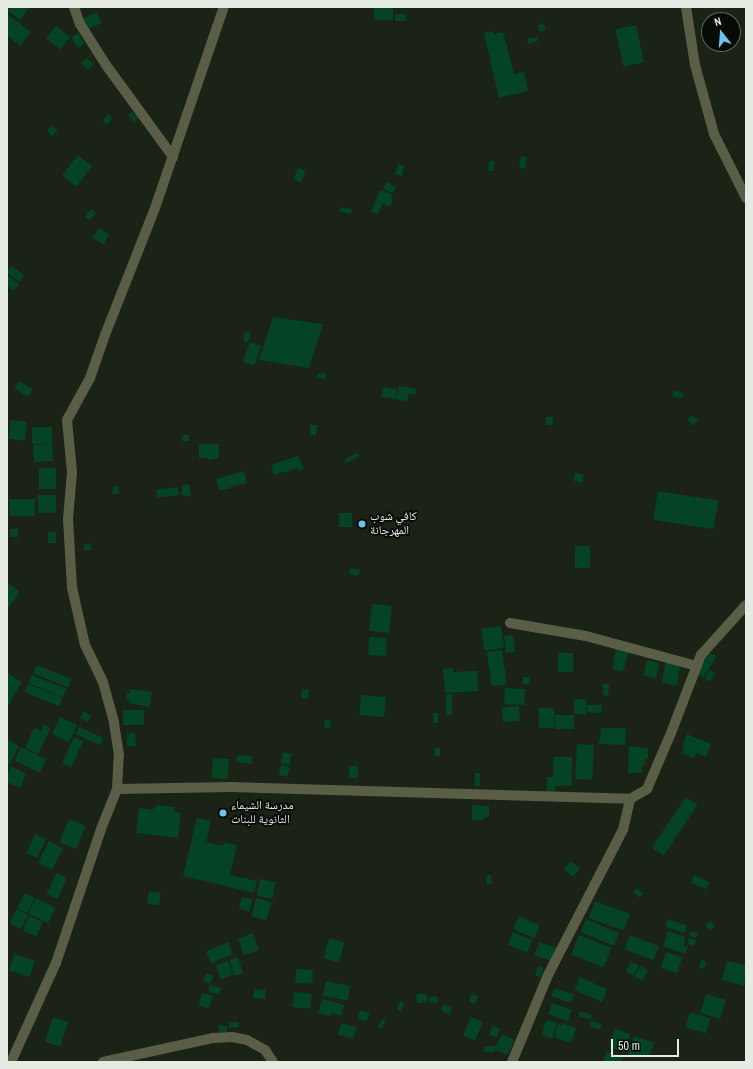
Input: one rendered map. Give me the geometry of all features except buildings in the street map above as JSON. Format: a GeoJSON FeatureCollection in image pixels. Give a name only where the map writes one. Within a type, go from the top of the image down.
{"type":"FeatureCollection","features":[{"type":"Feature","properties":{"kind":"street"},"geometry":{"type":"LineString","coordinates":[[74,7],[80,24],[106,65],[173,157]]}},
{"type":"Feature","properties":{"kind":"street"},"geometry":{"type":"LineString","coordinates":[[11,1062],[56,963],[101,829],[117,789],[118,755],[114,722],[103,682],[85,645],[72,588],[68,519],[72,472],[67,420],[90,378],[173,157],[224,7]]}},
{"type":"Feature","properties":{"kind":"street"},"geometry":{"type":"LineString","coordinates":[[686,7],[695,65],[714,134],[746,198]]}},
{"type":"Feature","properties":{"kind":"street"},"geometry":{"type":"LineString","coordinates":[[117,789],[231,786],[630,799],[647,789],[671,733],[701,655],[746,605]]}},
{"type":"Feature","properties":{"kind":"street"},"geometry":{"type":"LineString","coordinates":[[510,623],[586,636],[697,666]]}},
{"type":"Feature","properties":{"kind":"street"},"geometry":{"type":"LineString","coordinates":[[512,1062],[548,975],[623,830],[630,799]]}},
{"type":"Feature","properties":{"kind":"street"},"geometry":{"type":"LineString","coordinates":[[103,1062],[213,1038],[232,1037],[246,1040],[265,1050],[273,1062]]}},
{"type":"Feature","properties":{"kind":"place","name":"كافي شوب المهرجانة"},"geometry":{"type":"Point","coordinates":[362,524]}},
{"type":"Feature","properties":{"kind":"place","name":"مدرسة الشيماء الثانوية للبنات"},"geometry":{"type":"Point","coordinates":[223,813]}}]}
